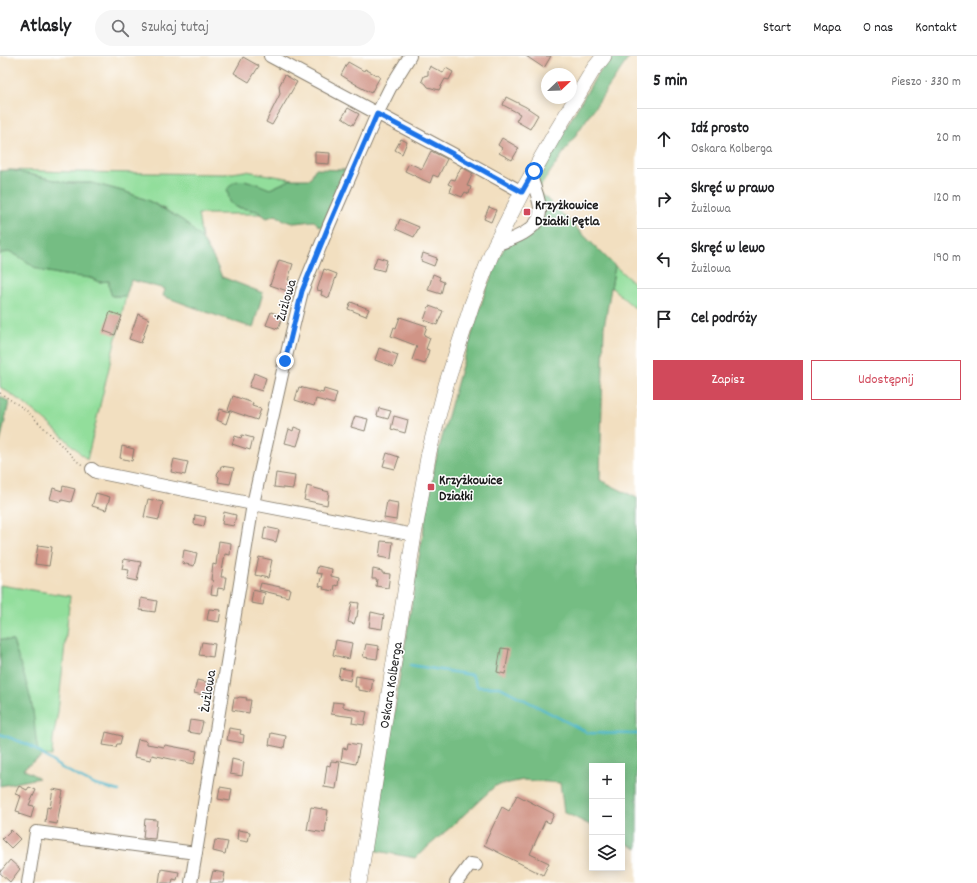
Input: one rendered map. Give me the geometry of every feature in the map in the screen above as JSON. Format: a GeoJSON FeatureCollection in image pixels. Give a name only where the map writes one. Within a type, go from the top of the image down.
{"type":"FeatureCollection","features":[{"type":"Feature","properties":{"kind":"main road"},"geometry":{"type":"LineString","coordinates":[[522,192],[593,70],[604,56]]}},
{"type":"Feature","properties":{"kind":"main road","name":"Oskara Kolberga"},"geometry":{"type":"LineString","coordinates":[[359,883],[414,535],[429,452],[446,385],[472,304],[495,245],[522,192]]}},
{"type":"Feature","properties":{"kind":"street"},"geometry":{"type":"LineString","coordinates":[[270,56],[522,192]]}},
{"type":"Feature","properties":{"kind":"street","name":"Żużlowa"},"geometry":{"type":"LineString","coordinates":[[191,883],[253,504],[302,291],[377,114],[390,88],[410,56]]}},
{"type":"Feature","properties":{"kind":"street"},"geometry":{"type":"LineString","coordinates":[[495,245],[518,236],[535,225],[540,213],[540,204],[531,176]]}},
{"type":"Feature","properties":{"kind":"street"},"geometry":{"type":"LineString","coordinates":[[92,469],[96,472],[414,535]]}},
{"type":"Feature","properties":{"kind":"street"},"geometry":{"type":"LineString","coordinates":[[28,883],[36,832],[196,853]]}},
{"type":"Feature","properties":{"kind":"street"},"geometry":{"type":"LineString","coordinates":[[456,883],[470,864],[476,865]]}},
{"type":"Feature","properties":{"kind":"path"},"geometry":{"type":"LineString","coordinates":[[0,394],[26,410],[79,463],[92,469]]}},
{"type":"Feature","properties":{"kind":"green space"},"geometry":{"type":"Polygon","coordinates":[[[611,56],[630,56],[538,190],[615,266],[604,327],[600,480],[637,498],[637,849],[625,843],[625,763],[589,763],[589,824],[564,812],[560,783],[523,780],[495,786],[415,858],[372,850],[435,463],[461,369],[486,289],[507,241],[535,225],[533,183],[597,75],[611,56]]]}},
{"type":"Feature","properties":{"kind":"green space"},"geometry":{"type":"Polygon","coordinates":[[[315,169],[348,170],[326,225],[320,227],[314,221],[294,223],[286,221],[276,215],[267,218],[257,211],[236,207],[230,202],[227,190],[231,185],[241,180],[253,182],[270,189],[292,179],[310,179],[315,169]]]}},
{"type":"Feature","properties":{"kind":"green space"},"geometry":{"type":"Polygon","coordinates":[[[10,170],[225,174],[246,171],[292,179],[270,189],[245,180],[236,207],[257,211],[262,214],[198,214],[202,239],[185,222],[161,207],[126,192],[92,183],[68,183],[10,170]]]}},
{"type":"Feature","properties":{"kind":"green space"},"geometry":{"type":"Polygon","coordinates":[[[10,170],[68,183],[92,183],[126,192],[147,200],[185,222],[202,239],[214,259],[222,277],[263,293],[253,328],[163,296],[165,289],[131,280],[126,296],[112,296],[109,281],[99,282],[91,278],[43,271],[11,252],[2,253],[0,255],[0,171],[10,170]]]}},
{"type":"Feature","properties":{"kind":"green space"},"geometry":{"type":"Polygon","coordinates":[[[11,252],[48,272],[87,277],[99,282],[109,281],[112,296],[126,296],[87,460],[45,421],[0,387],[0,255],[1,253],[11,252]]]}},
{"type":"Feature","properties":{"kind":"green space"},"geometry":{"type":"Polygon","coordinates":[[[615,266],[637,286],[637,310],[611,287],[615,266]]]}},
{"type":"Feature","properties":{"kind":"green space"},"geometry":{"type":"Polygon","coordinates":[[[0,396],[9,402],[0,443],[0,396]]]}},
{"type":"Feature","properties":{"kind":"green space"},"geometry":{"type":"Polygon","coordinates":[[[0,585],[70,596],[52,756],[44,755],[38,751],[13,642],[0,639],[0,585]]]}},
{"type":"Feature","properties":{"kind":"green space"},"geometry":{"type":"Polygon","coordinates":[[[0,639],[13,641],[27,684],[33,711],[38,751],[44,755],[23,769],[39,778],[0,786],[0,639]]]}},
{"type":"Feature","properties":{"kind":"building"},"geometry":{"type":"Polygon","coordinates":[[[526,56],[551,56],[544,68],[526,56]]]}},
{"type":"Feature","properties":{"kind":"building"},"geometry":{"type":"Polygon","coordinates":[[[243,57],[259,66],[249,82],[234,73],[243,57]]]}},
{"type":"Feature","properties":{"kind":"building"},"geometry":{"type":"Polygon","coordinates":[[[348,62],[364,71],[365,69],[380,77],[371,93],[341,75],[348,62]]]}},
{"type":"Feature","properties":{"kind":"building"},"geometry":{"type":"Polygon","coordinates":[[[430,66],[443,73],[446,68],[453,72],[449,80],[445,79],[439,90],[428,87],[422,81],[424,76],[428,75],[430,66]]]}},
{"type":"Feature","properties":{"kind":"building"},"geometry":{"type":"Polygon","coordinates":[[[285,75],[297,82],[272,125],[266,122],[280,94],[279,86],[285,75]]]}},
{"type":"Feature","properties":{"kind":"building"},"geometry":{"type":"Polygon","coordinates":[[[506,97],[538,115],[530,129],[516,121],[520,114],[503,105],[506,97]]]}},
{"type":"Feature","properties":{"kind":"building"},"geometry":{"type":"Polygon","coordinates":[[[348,108],[359,114],[353,125],[342,118],[348,108]]]}},
{"type":"Feature","properties":{"kind":"building"},"geometry":{"type":"Polygon","coordinates":[[[502,138],[519,148],[512,160],[499,153],[502,148],[498,145],[502,138]]]}},
{"type":"Feature","properties":{"kind":"building"},"geometry":{"type":"Polygon","coordinates":[[[401,139],[407,142],[402,154],[395,150],[401,139]]]}},
{"type":"Feature","properties":{"kind":"building"},"geometry":{"type":"Polygon","coordinates":[[[431,151],[447,159],[438,177],[433,175],[430,183],[405,171],[409,163],[422,169],[431,151]]]}},
{"type":"Feature","properties":{"kind":"building"},"geometry":{"type":"Polygon","coordinates":[[[315,152],[330,153],[329,164],[315,163],[315,152]]]}},
{"type":"Feature","properties":{"kind":"building"},"geometry":{"type":"Polygon","coordinates":[[[461,167],[473,173],[467,186],[471,187],[469,194],[465,192],[462,197],[450,192],[452,186],[448,184],[451,179],[455,180],[461,167]]]}},
{"type":"Feature","properties":{"kind":"building"},"geometry":{"type":"Polygon","coordinates":[[[489,207],[496,210],[491,222],[484,219],[489,207]]]}},
{"type":"Feature","properties":{"kind":"building"},"geometry":{"type":"Polygon","coordinates":[[[400,219],[419,227],[414,237],[396,229],[400,219]]]}},
{"type":"Feature","properties":{"kind":"building"},"geometry":{"type":"Polygon","coordinates":[[[423,253],[437,258],[434,266],[421,261],[423,253]]]}},
{"type":"Feature","properties":{"kind":"building"},"geometry":{"type":"Polygon","coordinates":[[[377,257],[387,260],[384,271],[373,268],[377,257]]]}},
{"type":"Feature","properties":{"kind":"building"},"geometry":{"type":"Polygon","coordinates":[[[279,260],[293,264],[288,280],[293,282],[290,292],[270,285],[279,260]]]}},
{"type":"Feature","properties":{"kind":"building"},"geometry":{"type":"Polygon","coordinates":[[[324,269],[337,274],[329,298],[321,295],[322,291],[317,290],[324,269]]]}},
{"type":"Feature","properties":{"kind":"building"},"geometry":{"type":"Polygon","coordinates":[[[433,274],[440,277],[439,280],[444,282],[441,294],[428,290],[433,274]]]}},
{"type":"Feature","properties":{"kind":"building"},"geometry":{"type":"Polygon","coordinates":[[[351,302],[369,309],[366,316],[348,309],[351,302]]]}},
{"type":"Feature","properties":{"kind":"building"},"geometry":{"type":"Polygon","coordinates":[[[429,306],[443,311],[437,325],[424,320],[429,306]]]}},
{"type":"Feature","properties":{"kind":"building"},"geometry":{"type":"Polygon","coordinates":[[[110,312],[122,316],[115,335],[104,331],[110,312]]]}},
{"type":"Feature","properties":{"kind":"building"},"geometry":{"type":"Polygon","coordinates":[[[271,312],[283,316],[278,329],[266,325],[271,312]]]}},
{"type":"Feature","properties":{"kind":"building"},"geometry":{"type":"Polygon","coordinates":[[[138,314],[149,319],[141,343],[129,339],[138,314]]]}},
{"type":"Feature","properties":{"kind":"building"},"geometry":{"type":"Polygon","coordinates":[[[400,317],[427,326],[424,335],[430,338],[426,349],[429,350],[425,364],[412,360],[417,346],[391,336],[400,317]]]}},
{"type":"Feature","properties":{"kind":"building"},"geometry":{"type":"Polygon","coordinates":[[[379,348],[398,355],[394,367],[375,360],[379,348]]]}},
{"type":"Feature","properties":{"kind":"building"},"geometry":{"type":"Polygon","coordinates":[[[254,373],[266,378],[262,391],[249,387],[254,373]]]}},
{"type":"Feature","properties":{"kind":"building"},"geometry":{"type":"Polygon","coordinates":[[[299,387],[323,393],[324,389],[337,393],[334,404],[316,399],[314,406],[295,400],[299,387]]]}},
{"type":"Feature","properties":{"kind":"building"},"geometry":{"type":"Polygon","coordinates":[[[233,396],[253,403],[252,406],[261,409],[257,420],[228,410],[233,396]]]}},
{"type":"Feature","properties":{"kind":"building"},"geometry":{"type":"Polygon","coordinates":[[[379,408],[391,411],[388,419],[377,416],[379,408]]]}},
{"type":"Feature","properties":{"kind":"building"},"geometry":{"type":"Polygon","coordinates":[[[220,409],[230,412],[226,424],[217,420],[220,409]]]}},
{"type":"Feature","properties":{"kind":"building"},"geometry":{"type":"Polygon","coordinates":[[[355,416],[368,419],[365,431],[351,427],[355,416]]]}},
{"type":"Feature","properties":{"kind":"building"},"geometry":{"type":"Polygon","coordinates":[[[394,416],[408,420],[405,433],[391,429],[394,416]]]}},
{"type":"Feature","properties":{"kind":"building"},"geometry":{"type":"Polygon","coordinates":[[[294,427],[302,430],[297,446],[285,443],[289,429],[293,431],[294,427]]]}},
{"type":"Feature","properties":{"kind":"building"},"geometry":{"type":"Polygon","coordinates":[[[242,435],[253,438],[250,450],[232,444],[235,436],[241,438],[242,435]]]}},
{"type":"Feature","properties":{"kind":"building"},"geometry":{"type":"Polygon","coordinates":[[[122,446],[134,449],[132,461],[120,458],[122,446]]]}},
{"type":"Feature","properties":{"kind":"building"},"geometry":{"type":"Polygon","coordinates":[[[387,453],[399,457],[395,469],[383,466],[387,453]]]}},
{"type":"Feature","properties":{"kind":"building"},"geometry":{"type":"Polygon","coordinates":[[[174,459],[188,462],[185,475],[171,472],[174,459]]]}},
{"type":"Feature","properties":{"kind":"building"},"geometry":{"type":"Polygon","coordinates":[[[221,466],[234,468],[230,484],[218,482],[219,477],[217,475],[221,466]]]}},
{"type":"Feature","properties":{"kind":"building"},"geometry":{"type":"Polygon","coordinates":[[[276,473],[295,476],[293,489],[274,487],[276,473]]]}},
{"type":"Feature","properties":{"kind":"building"},"geometry":{"type":"Polygon","coordinates":[[[63,486],[75,489],[71,502],[62,500],[61,502],[50,499],[53,488],[62,491],[63,486]]]}},
{"type":"Feature","properties":{"kind":"building"},"geometry":{"type":"Polygon","coordinates":[[[307,486],[329,492],[327,505],[304,500],[307,486]]]}},
{"type":"Feature","properties":{"kind":"building"},"geometry":{"type":"Polygon","coordinates":[[[96,493],[110,497],[106,510],[92,506],[96,493]]]}},
{"type":"Feature","properties":{"kind":"building"},"geometry":{"type":"Polygon","coordinates":[[[148,499],[163,502],[159,520],[144,517],[148,499]]]}},
{"type":"Feature","properties":{"kind":"building"},"geometry":{"type":"Polygon","coordinates":[[[387,501],[398,503],[396,520],[384,518],[387,501]]]}},
{"type":"Feature","properties":{"kind":"building"},"geometry":{"type":"Polygon","coordinates":[[[224,512],[236,515],[234,526],[222,524],[224,512]]]}},
{"type":"Feature","properties":{"kind":"building"},"geometry":{"type":"Polygon","coordinates":[[[195,515],[206,517],[204,526],[194,524],[195,515]]]}},
{"type":"Feature","properties":{"kind":"building"},"geometry":{"type":"Polygon","coordinates":[[[265,527],[279,530],[276,542],[263,539],[265,527]]]}},
{"type":"Feature","properties":{"kind":"building"},"geometry":{"type":"Polygon","coordinates":[[[219,541],[231,543],[230,555],[225,554],[221,577],[226,577],[224,589],[218,588],[217,595],[211,594],[213,580],[211,580],[213,564],[216,565],[219,541]]]}},
{"type":"Feature","properties":{"kind":"building"},"geometry":{"type":"Polygon","coordinates":[[[381,541],[393,542],[391,559],[379,557],[381,541]]]}},
{"type":"Feature","properties":{"kind":"building"},"geometry":{"type":"Polygon","coordinates":[[[38,545],[52,547],[49,566],[35,564],[38,545]]]}},
{"type":"Feature","properties":{"kind":"building"},"geometry":{"type":"Polygon","coordinates":[[[184,550],[197,553],[194,566],[182,563],[184,550]]]}},
{"type":"Feature","properties":{"kind":"building"},"geometry":{"type":"Polygon","coordinates":[[[259,557],[272,560],[268,578],[255,575],[259,557]]]}},
{"type":"Feature","properties":{"kind":"building"},"geometry":{"type":"Polygon","coordinates":[[[124,559],[141,562],[137,581],[127,579],[129,570],[122,569],[124,559]]]}},
{"type":"Feature","properties":{"kind":"building"},"geometry":{"type":"Polygon","coordinates":[[[318,566],[332,569],[331,576],[339,578],[338,586],[335,585],[334,591],[323,589],[324,587],[319,586],[322,574],[316,573],[318,566]]]}},
{"type":"Feature","properties":{"kind":"building"},"geometry":{"type":"Polygon","coordinates":[[[373,569],[382,571],[382,573],[390,574],[388,588],[376,586],[377,579],[372,579],[373,569]]]}},
{"type":"Feature","properties":{"kind":"building"},"geometry":{"type":"Polygon","coordinates":[[[261,583],[290,589],[288,597],[259,590],[261,583]]]}},
{"type":"Feature","properties":{"kind":"building"},"geometry":{"type":"Polygon","coordinates":[[[253,590],[265,593],[263,605],[251,603],[253,590]]]}},
{"type":"Feature","properties":{"kind":"building"},"geometry":{"type":"Polygon","coordinates":[[[141,598],[157,601],[155,612],[140,610],[141,598]]]}},
{"type":"Feature","properties":{"kind":"building"},"geometry":{"type":"Polygon","coordinates":[[[352,602],[359,603],[357,617],[354,624],[348,622],[352,602]]]}},
{"type":"Feature","properties":{"kind":"building"},"geometry":{"type":"Polygon","coordinates":[[[209,609],[221,610],[219,622],[207,620],[209,609]]]}},
{"type":"Feature","properties":{"kind":"building"},"geometry":{"type":"Polygon","coordinates":[[[371,612],[384,615],[382,629],[369,627],[371,612]]]}},
{"type":"Feature","properties":{"kind":"building"},"geometry":{"type":"Polygon","coordinates":[[[336,640],[352,643],[349,659],[333,655],[336,640]]]}},
{"type":"Feature","properties":{"kind":"building"},"geometry":{"type":"Polygon","coordinates":[[[202,642],[215,644],[213,657],[199,655],[202,642]]]}},
{"type":"Feature","properties":{"kind":"building"},"geometry":{"type":"Polygon","coordinates":[[[366,644],[379,646],[377,659],[363,657],[366,644]]]}},
{"type":"Feature","properties":{"kind":"building"},"geometry":{"type":"Polygon","coordinates":[[[501,648],[509,649],[505,674],[497,672],[501,648]]]}},
{"type":"Feature","properties":{"kind":"building"},"geometry":{"type":"Polygon","coordinates":[[[340,668],[352,670],[350,681],[338,678],[340,668]]]}},
{"type":"Feature","properties":{"kind":"building"},"geometry":{"type":"Polygon","coordinates":[[[356,676],[373,679],[371,692],[358,690],[358,687],[355,687],[356,676]]]}},
{"type":"Feature","properties":{"kind":"building"},"geometry":{"type":"Polygon","coordinates":[[[197,680],[210,683],[207,696],[194,693],[197,680]]]}},
{"type":"Feature","properties":{"kind":"building"},"geometry":{"type":"Polygon","coordinates":[[[234,698],[247,698],[246,700],[251,700],[249,713],[232,710],[234,698]]]}},
{"type":"Feature","properties":{"kind":"building"},"geometry":{"type":"Polygon","coordinates":[[[333,702],[343,703],[343,707],[367,712],[364,725],[352,723],[353,717],[331,714],[333,702]]]}},
{"type":"Feature","properties":{"kind":"building"},"geometry":{"type":"Polygon","coordinates":[[[190,720],[203,722],[200,734],[188,732],[190,720]]]}},
{"type":"Feature","properties":{"kind":"building"},"geometry":{"type":"Polygon","coordinates":[[[229,728],[241,730],[240,734],[244,735],[243,743],[227,740],[229,728]]]}},
{"type":"Feature","properties":{"kind":"building"},"geometry":{"type":"Polygon","coordinates":[[[106,732],[122,736],[120,744],[117,744],[116,747],[103,745],[106,732]]]}},
{"type":"Feature","properties":{"kind":"building"},"geometry":{"type":"Polygon","coordinates":[[[271,733],[286,736],[284,748],[269,745],[271,733]]]}},
{"type":"Feature","properties":{"kind":"building"},"geometry":{"type":"Polygon","coordinates":[[[138,739],[147,741],[147,744],[164,747],[165,745],[197,751],[194,764],[152,755],[151,760],[134,757],[138,739]]]}},
{"type":"Feature","properties":{"kind":"building"},"geometry":{"type":"Polygon","coordinates":[[[348,743],[360,745],[356,764],[341,761],[343,748],[347,749],[348,743]]]}},
{"type":"Feature","properties":{"kind":"building"},"geometry":{"type":"Polygon","coordinates":[[[232,759],[244,762],[242,776],[230,774],[232,759]]]}},
{"type":"Feature","properties":{"kind":"building"},"geometry":{"type":"Polygon","coordinates":[[[331,761],[340,762],[336,789],[324,787],[327,765],[330,766],[331,761]]]}},
{"type":"Feature","properties":{"kind":"building"},"geometry":{"type":"Polygon","coordinates":[[[19,786],[27,790],[29,787],[36,790],[29,805],[34,806],[31,818],[19,814],[20,812],[16,811],[21,796],[15,794],[19,786]]]}},
{"type":"Feature","properties":{"kind":"building"},"geometry":{"type":"Polygon","coordinates":[[[220,787],[232,789],[230,801],[218,799],[220,787]]]}},
{"type":"Feature","properties":{"kind":"building"},"geometry":{"type":"Polygon","coordinates":[[[53,789],[63,791],[57,824],[45,822],[47,807],[50,808],[53,789]]]}},
{"type":"Feature","properties":{"kind":"building"},"geometry":{"type":"Polygon","coordinates":[[[517,795],[554,814],[550,823],[545,821],[530,854],[549,863],[543,875],[484,845],[502,807],[509,811],[517,795]]]}},
{"type":"Feature","properties":{"kind":"building"},"geometry":{"type":"Polygon","coordinates":[[[311,807],[328,810],[325,833],[307,830],[311,807]]]}},
{"type":"Feature","properties":{"kind":"building"},"geometry":{"type":"Polygon","coordinates":[[[145,819],[157,820],[155,839],[143,838],[145,819]]]}},
{"type":"Feature","properties":{"kind":"building"},"geometry":{"type":"Polygon","coordinates":[[[11,830],[20,839],[11,848],[2,839],[11,830]]]}},
{"type":"Feature","properties":{"kind":"building"},"geometry":{"type":"Polygon","coordinates":[[[238,830],[250,832],[248,842],[237,840],[238,830]]]}},
{"type":"Feature","properties":{"kind":"building"},"geometry":{"type":"Polygon","coordinates":[[[215,840],[228,842],[225,854],[213,851],[215,840]]]}},
{"type":"Feature","properties":{"kind":"building"},"geometry":{"type":"Polygon","coordinates":[[[10,860],[20,869],[10,882],[0,872],[10,860]]]}},
{"type":"Feature","properties":{"kind":"building"},"geometry":{"type":"Polygon","coordinates":[[[161,869],[179,872],[177,880],[173,879],[172,883],[159,883],[161,869]]]}},
{"type":"Feature","properties":{"kind":"building"},"geometry":{"type":"Polygon","coordinates":[[[213,871],[225,873],[223,883],[210,883],[213,871]]]}},
{"type":"Feature","properties":{"kind":"waterway"},"geometry":{"type":"LineString","coordinates":[[410,665],[472,675],[478,687],[500,687],[588,733],[637,734]]}},
{"type":"Feature","properties":{"kind":"waterway"},"geometry":{"type":"LineString","coordinates":[[0,734],[29,745],[60,767],[95,785],[119,791]]}},
{"type":"Feature","properties":{"kind":"place","name":"Krzyżkowice Działki Pętla"},"geometry":{"type":"Point","coordinates":[527,212]}},
{"type":"Feature","properties":{"kind":"place","name":"Krzyżkowice Działki"},"geometry":{"type":"Point","coordinates":[431,487]}},
{"type":"Feature","properties":{"kind":"route"},"geometry":{"type":"LineString","coordinates":[[285,361],[302,291],[377,114],[522,192],[534,171]]}}]}
